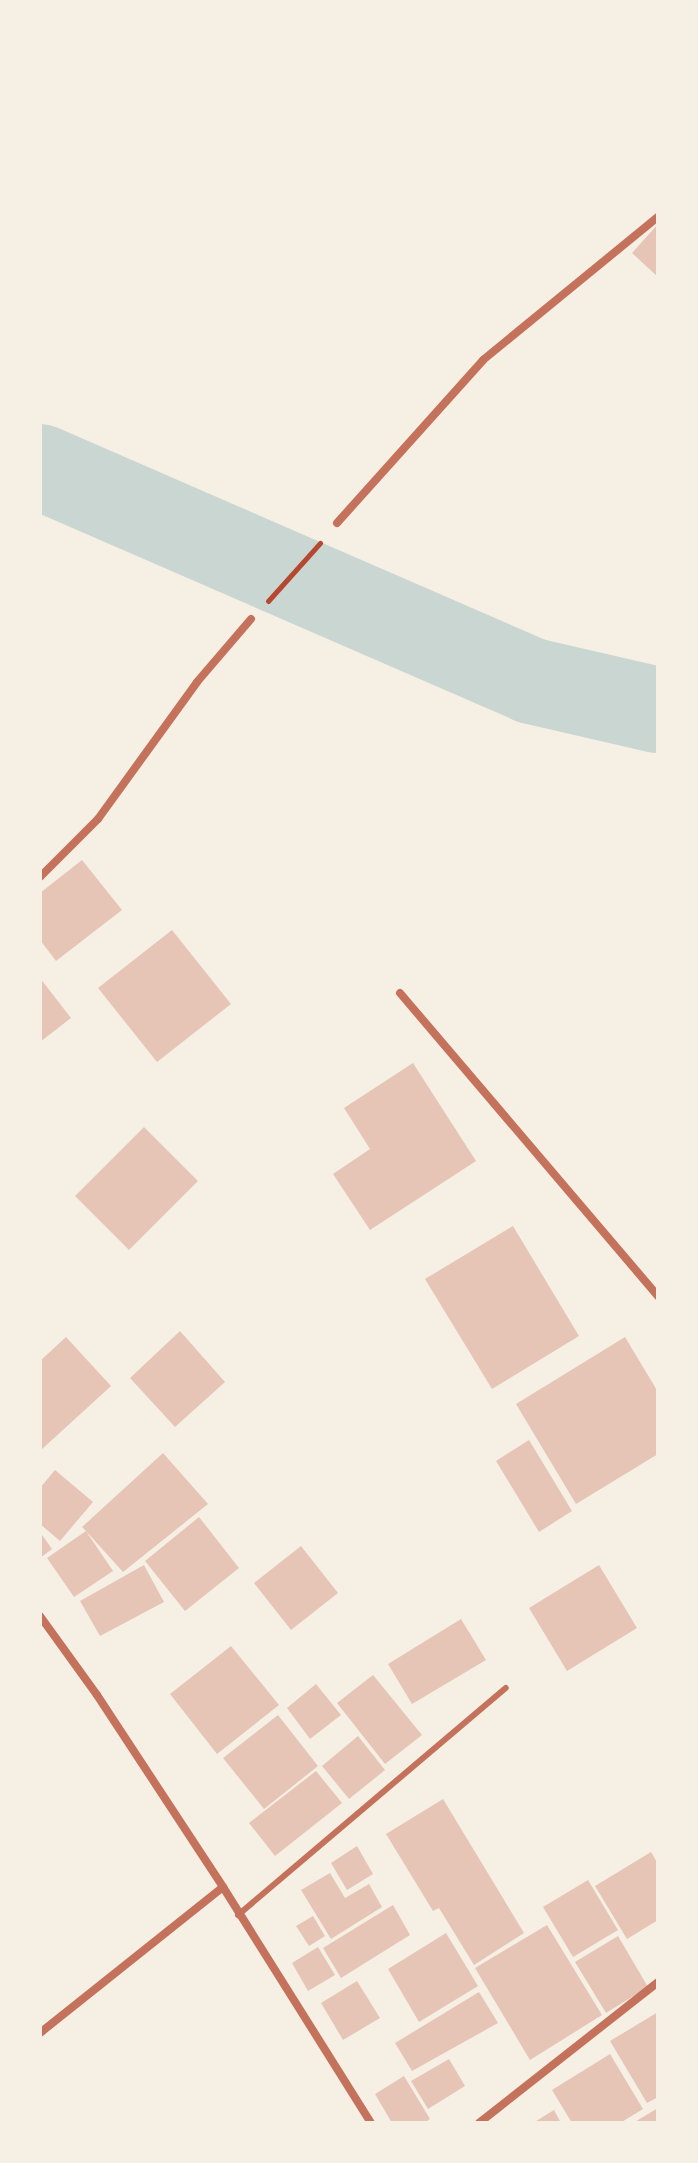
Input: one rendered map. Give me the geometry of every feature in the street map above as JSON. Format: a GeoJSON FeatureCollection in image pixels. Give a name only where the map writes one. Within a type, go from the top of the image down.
{"type":"FeatureCollection","features":[{"type":"Feature","properties":{"kind":"street"},"geometry":{"type":"LineString","coordinates":[[337,523],[483,360],[658,217]]}},
{"type":"Feature","properties":{"kind":"street"},"geometry":{"type":"LineString","coordinates":[[40,877],[98,819],[197,682],[251,619]]}},
{"type":"Feature","properties":{"kind":"street"},"geometry":{"type":"LineString","coordinates":[[400,993],[658,1296]]}},
{"type":"Feature","properties":{"kind":"street"},"geometry":{"type":"LineString","coordinates":[[40,1616],[97,1695],[223,1887],[371,2123]]}},
{"type":"Feature","properties":{"kind":"street"},"geometry":{"type":"LineString","coordinates":[[40,2033],[223,1887]]}},
{"type":"Feature","properties":{"kind":"street"},"geometry":{"type":"LineString","coordinates":[[479,2123],[658,1982]]}},
{"type":"Feature","properties":{"kind":"lane"},"geometry":{"type":"LineString","coordinates":[[238,1915],[506,1688]]}},
{"type":"Feature","properties":{"kind":"path"},"geometry":{"type":"LineString","coordinates":[[251,619],[337,523]]}},
{"type":"Feature","properties":{"kind":"building"},"geometry":{"type":"Polygon","coordinates":[[[658,224],[658,277],[632,253],[658,224]]]}},
{"type":"Feature","properties":{"kind":"building"},"geometry":{"type":"Polygon","coordinates":[[[82,860],[122,910],[56,961],[40,940],[40,893],[82,860]]]}},
{"type":"Feature","properties":{"kind":"building"},"geometry":{"type":"Polygon","coordinates":[[[172,930],[231,1004],[157,1062],[98,988],[172,930]]]}},
{"type":"Feature","properties":{"kind":"building"},"geometry":{"type":"Polygon","coordinates":[[[40,978],[71,1018],[40,1042],[40,978]]]}},
{"type":"Feature","properties":{"kind":"building"},"geometry":{"type":"Polygon","coordinates":[[[413,1063],[476,1161],[370,1230],[333,1174],[370,1149],[344,1108],[413,1063]]]}},
{"type":"Feature","properties":{"kind":"building"},"geometry":{"type":"Polygon","coordinates":[[[144,1127],[198,1181],[129,1250],[75,1196],[144,1127]]]}},
{"type":"Feature","properties":{"kind":"building"},"geometry":{"type":"Polygon","coordinates":[[[513,1226],[579,1336],[492,1389],[425,1279],[513,1226]]]}},
{"type":"Feature","properties":{"kind":"building"},"geometry":{"type":"Polygon","coordinates":[[[180,1331],[225,1382],[175,1427],[130,1378],[180,1331]]]}},
{"type":"Feature","properties":{"kind":"building"},"geometry":{"type":"Polygon","coordinates":[[[66,1337],[111,1386],[41,1450],[40,1361],[66,1337]]]}},
{"type":"Feature","properties":{"kind":"building"},"geometry":{"type":"Polygon","coordinates":[[[625,1337],[658,1392],[658,1454],[576,1504],[516,1404],[625,1337]]]}},
{"type":"Feature","properties":{"kind":"building"},"geometry":{"type":"Polygon","coordinates":[[[529,1440],[572,1511],[539,1532],[496,1461],[529,1440]]]}},
{"type":"Feature","properties":{"kind":"building"},"geometry":{"type":"Polygon","coordinates":[[[163,1453],[208,1504],[123,1572],[82,1527],[163,1453]]]}},
{"type":"Feature","properties":{"kind":"building"},"geometry":{"type":"Polygon","coordinates":[[[55,1470],[93,1502],[60,1541],[40,1524],[40,1488],[55,1470]]]}},
{"type":"Feature","properties":{"kind":"building"},"geometry":{"type":"Polygon","coordinates":[[[199,1517],[239,1568],[185,1611],[145,1561],[199,1517]]]}},
{"type":"Feature","properties":{"kind":"building"},"geometry":{"type":"Polygon","coordinates":[[[86,1531],[113,1571],[74,1597],[47,1558],[86,1531]]]}},
{"type":"Feature","properties":{"kind":"building"},"geometry":{"type":"Polygon","coordinates":[[[40,1532],[52,1549],[40,1558],[40,1532]]]}},
{"type":"Feature","properties":{"kind":"building"},"geometry":{"type":"Polygon","coordinates":[[[301,1546],[338,1593],[291,1630],[254,1583],[301,1546]]]}},
{"type":"Feature","properties":{"kind":"building"},"geometry":{"type":"Polygon","coordinates":[[[144,1565],[164,1602],[100,1636],[80,1601],[144,1565]]]}},
{"type":"Feature","properties":{"kind":"building"},"geometry":{"type":"Polygon","coordinates":[[[599,1565],[637,1628],[567,1671],[529,1608],[599,1565]]]}},
{"type":"Feature","properties":{"kind":"building"},"geometry":{"type":"Polygon","coordinates":[[[461,1619],[486,1660],[412,1704],[388,1664],[461,1619]]]}},
{"type":"Feature","properties":{"kind":"building"},"geometry":{"type":"Polygon","coordinates":[[[231,1646],[279,1705],[217,1754],[170,1694],[231,1646]]]}},
{"type":"Feature","properties":{"kind":"building"},"geometry":{"type":"Polygon","coordinates":[[[373,1675],[422,1735],[385,1764],[337,1703],[373,1675]]]}},
{"type":"Feature","properties":{"kind":"building"},"geometry":{"type":"Polygon","coordinates":[[[316,1684],[341,1715],[310,1739],[287,1708],[316,1684]]]}},
{"type":"Feature","properties":{"kind":"building"},"geometry":{"type":"Polygon","coordinates":[[[278,1715],[318,1766],[264,1809],[223,1758],[278,1715]]]}},
{"type":"Feature","properties":{"kind":"building"},"geometry":{"type":"Polygon","coordinates":[[[358,1736],[385,1770],[349,1799],[322,1766],[358,1736]]]}},
{"type":"Feature","properties":{"kind":"building"},"geometry":{"type":"Polygon","coordinates":[[[316,1771],[342,1803],[275,1856],[249,1823],[316,1771]]]}},
{"type":"Feature","properties":{"kind":"building"},"geometry":{"type":"Polygon","coordinates":[[[443,1799],[524,1933],[474,1965],[439,1908],[433,1911],[386,1834],[443,1799]]]}},
{"type":"Feature","properties":{"kind":"building"},"geometry":{"type":"Polygon","coordinates":[[[357,1846],[373,1874],[347,1890],[331,1863],[357,1846]]]}},
{"type":"Feature","properties":{"kind":"building"},"geometry":{"type":"Polygon","coordinates":[[[651,1852],[658,1864],[658,1920],[627,1939],[595,1886],[651,1852]]]}},
{"type":"Feature","properties":{"kind":"building"},"geometry":{"type":"Polygon","coordinates":[[[330,1873],[345,1898],[369,1884],[382,1907],[331,1939],[301,1890],[330,1873]]]}},
{"type":"Feature","properties":{"kind":"building"},"geometry":{"type":"Polygon","coordinates":[[[588,1880],[618,1930],[573,1957],[543,1907],[588,1880]]]}},
{"type":"Feature","properties":{"kind":"building"},"geometry":{"type":"Polygon","coordinates":[[[393,1905],[410,1935],[341,1978],[323,1948],[393,1905]]]}},
{"type":"Feature","properties":{"kind":"building"},"geometry":{"type":"Polygon","coordinates":[[[313,1916],[325,1936],[309,1946],[296,1926],[313,1916]]]}},
{"type":"Feature","properties":{"kind":"building"},"geometry":{"type":"Polygon","coordinates":[[[547,1925],[602,2015],[530,2060],[475,1968],[547,1925]]]}},
{"type":"Feature","properties":{"kind":"building"},"geometry":{"type":"Polygon","coordinates":[[[446,1933],[478,1986],[419,2022],[388,1969],[446,1933]]]}},
{"type":"Feature","properties":{"kind":"building"},"geometry":{"type":"Polygon","coordinates":[[[618,1936],[648,1987],[606,2013],[575,1962],[618,1936]]]}},
{"type":"Feature","properties":{"kind":"building"},"geometry":{"type":"Polygon","coordinates":[[[318,1947],[335,1975],[308,1991],[292,1963],[318,1947]]]}},
{"type":"Feature","properties":{"kind":"building"},"geometry":{"type":"Polygon","coordinates":[[[357,1981],[380,2018],[343,2040],[321,2003],[357,1981]]]}},
{"type":"Feature","properties":{"kind":"building"},"geometry":{"type":"Polygon","coordinates":[[[479,1992],[498,2023],[412,2071],[395,2043],[479,1992]]]}},
{"type":"Feature","properties":{"kind":"building"},"geometry":{"type":"Polygon","coordinates":[[[658,2012],[658,2097],[647,2103],[610,2041],[658,2012]]]}},
{"type":"Feature","properties":{"kind":"building"},"geometry":{"type":"Polygon","coordinates":[[[610,2054],[643,2109],[620,2123],[572,2123],[552,2090],[610,2054]]]}},
{"type":"Feature","properties":{"kind":"building"},"geometry":{"type":"Polygon","coordinates":[[[449,2059],[465,2086],[428,2109],[411,2081],[449,2059]]]}},
{"type":"Feature","properties":{"kind":"building"},"geometry":{"type":"Polygon","coordinates":[[[404,2076],[430,2119],[424,2123],[392,2123],[375,2094],[404,2076]]]}},
{"type":"Feature","properties":{"kind":"building"},"geometry":{"type":"Polygon","coordinates":[[[658,2108],[658,2123],[633,2123],[658,2108]]]}},
{"type":"Feature","properties":{"kind":"building"},"geometry":{"type":"Polygon","coordinates":[[[554,2110],[561,2123],[533,2123],[554,2110]]]}},
{"type":"Feature","properties":{"kind":"waterway"},"geometry":{"type":"LineString","coordinates":[[40,467],[532,681],[658,710]]}}]}
